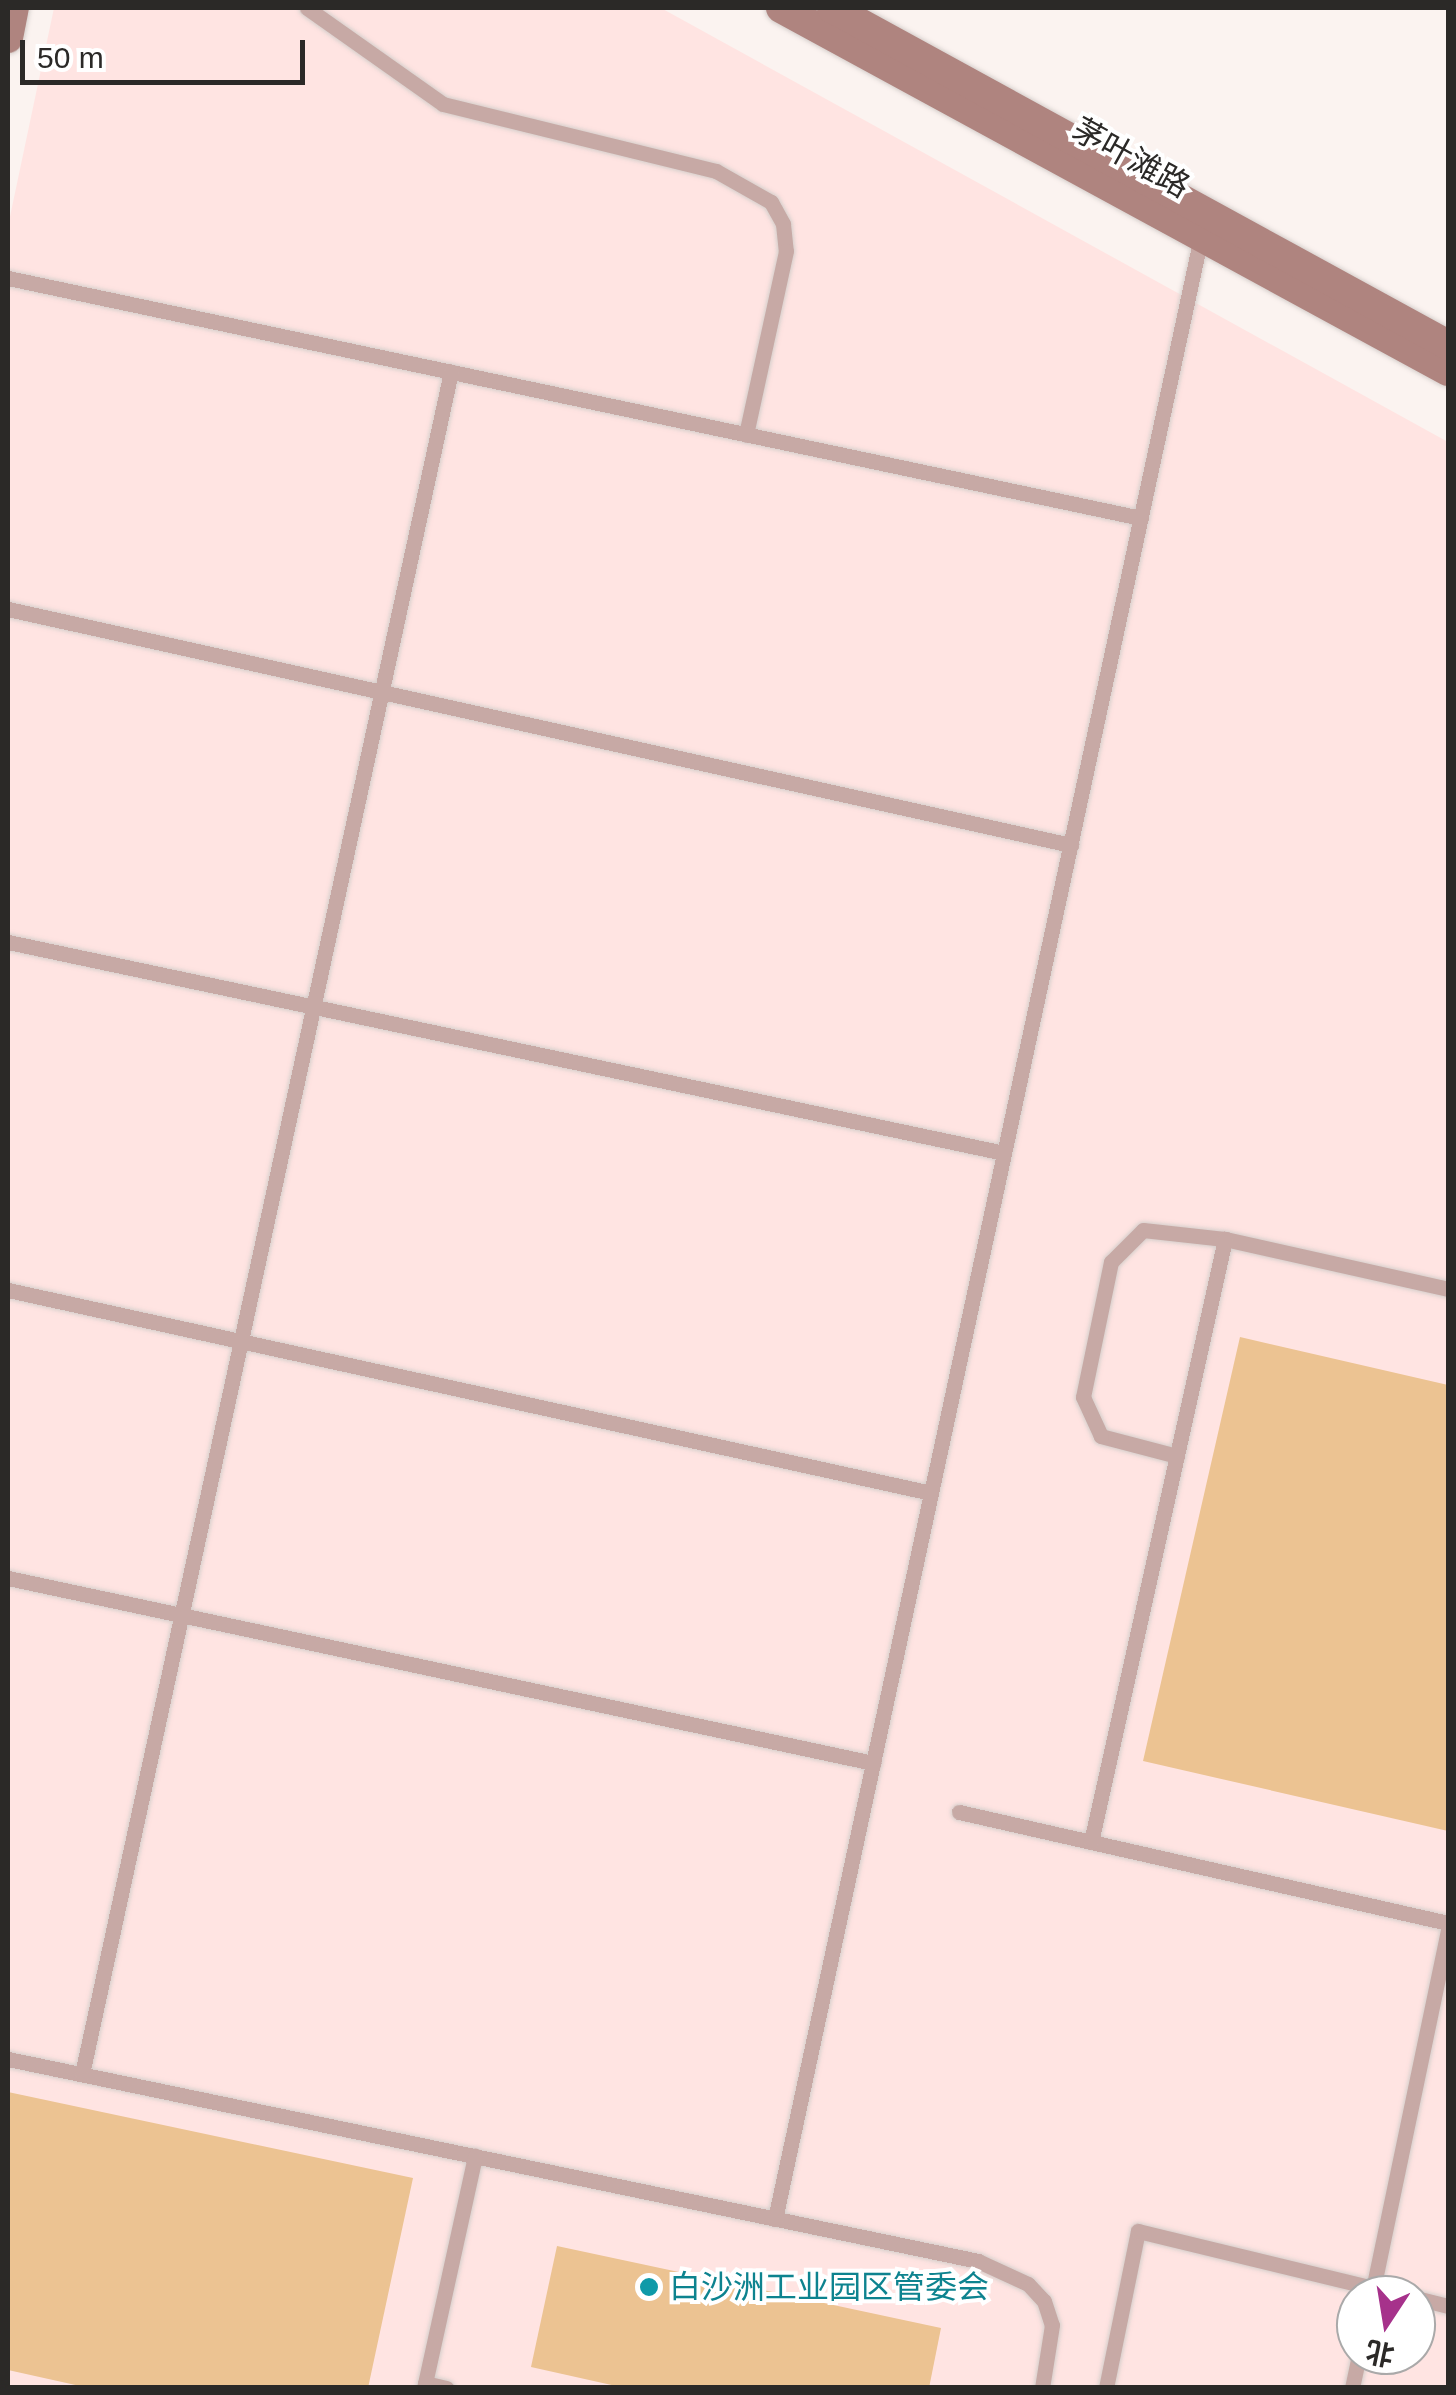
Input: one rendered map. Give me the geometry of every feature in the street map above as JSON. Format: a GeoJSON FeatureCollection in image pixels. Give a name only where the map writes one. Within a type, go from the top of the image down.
{"type":"FeatureCollection","features":[{"type":"Feature","properties":{"kind":"street"},"geometry":{"type":"LineString","coordinates":[[8,38],[14,8]]}},
{"type":"Feature","properties":{"kind":"street","name":"茅叶滩路"},"geometry":{"type":"LineString","coordinates":[[780,8],[1448,345]]}},
{"type":"Feature","properties":{"kind":"street","name":"茅叶滩路"},"geometry":{"type":"LineString","coordinates":[[832,8],[1448,370]]}},
{"type":"Feature","properties":{"kind":"lane"},"geometry":{"type":"LineString","coordinates":[[307,8],[344,27],[443,104],[716,170],[772,202],[784,224],[786,251],[746,435]]}},
{"type":"Feature","properties":{"kind":"lane"},"geometry":{"type":"LineString","coordinates":[[774,2219],[1204,224]]}},
{"type":"Feature","properties":{"kind":"lane"},"geometry":{"type":"LineString","coordinates":[[8,278],[1141,518]]}},
{"type":"Feature","properties":{"kind":"lane"},"geometry":{"type":"LineString","coordinates":[[82,2074],[451,372]]}},
{"type":"Feature","properties":{"kind":"lane"},"geometry":{"type":"LineString","coordinates":[[8,609],[1070,845]]}},
{"type":"Feature","properties":{"kind":"lane"},"geometry":{"type":"LineString","coordinates":[[8,942],[1004,1153]]}},
{"type":"Feature","properties":{"kind":"lane"},"geometry":{"type":"LineString","coordinates":[[1177,1456],[1101,1436],[1083,1397],[1110,1262],[1144,1230],[1225,1239],[1448,1289]]}},
{"type":"Feature","properties":{"kind":"lane"},"geometry":{"type":"LineString","coordinates":[[1091,1842],[1225,1239]]}},
{"type":"Feature","properties":{"kind":"lane"},"geometry":{"type":"LineString","coordinates":[[8,1290],[931,1493]]}},
{"type":"Feature","properties":{"kind":"lane"},"geometry":{"type":"LineString","coordinates":[[8,1578],[872,1764]]}},
{"type":"Feature","properties":{"kind":"lane"},"geometry":{"type":"LineString","coordinates":[[959,1812],[1448,1927],[1375,2275]]}},
{"type":"Feature","properties":{"kind":"lane"},"geometry":{"type":"LineString","coordinates":[[8,2059],[978,2262],[1028,2284],[1052,2324],[1042,2388]]}},
{"type":"Feature","properties":{"kind":"lane"},"geometry":{"type":"LineString","coordinates":[[446,2388],[424,2385],[474,2156]]}},
{"type":"Feature","properties":{"kind":"lane"},"geometry":{"type":"LineString","coordinates":[[1106,2388],[1138,2232],[1336,2282]]}},
{"type":"Feature","properties":{"kind":"shaded area"},"geometry":{"type":"Polygon","coordinates":[[[54,8],[661,8],[1448,442],[1448,2387],[8,2388],[8,226],[54,8]]]}},
{"type":"Feature","properties":{"kind":"building"},"geometry":{"type":"Polygon","coordinates":[[[1240,1337],[1448,1385],[1448,1831],[1143,1761],[1240,1337]]]}},
{"type":"Feature","properties":{"kind":"building"},"geometry":{"type":"Polygon","coordinates":[[[8,2092],[413,2178],[368,2388],[89,2388],[8,2370],[8,2092]]]}},
{"type":"Feature","properties":{"kind":"building","name":"白沙洲工业园区管委会"},"geometry":{"type":"Polygon","coordinates":[[[557,2246],[941,2328],[929,2388],[625,2388],[531,2367],[557,2246]]]}},
{"type":"Feature","properties":{"kind":"place","name":"白沙洲工业园区管委会"},"geometry":{"type":"Point","coordinates":[649,2287]}}]}
